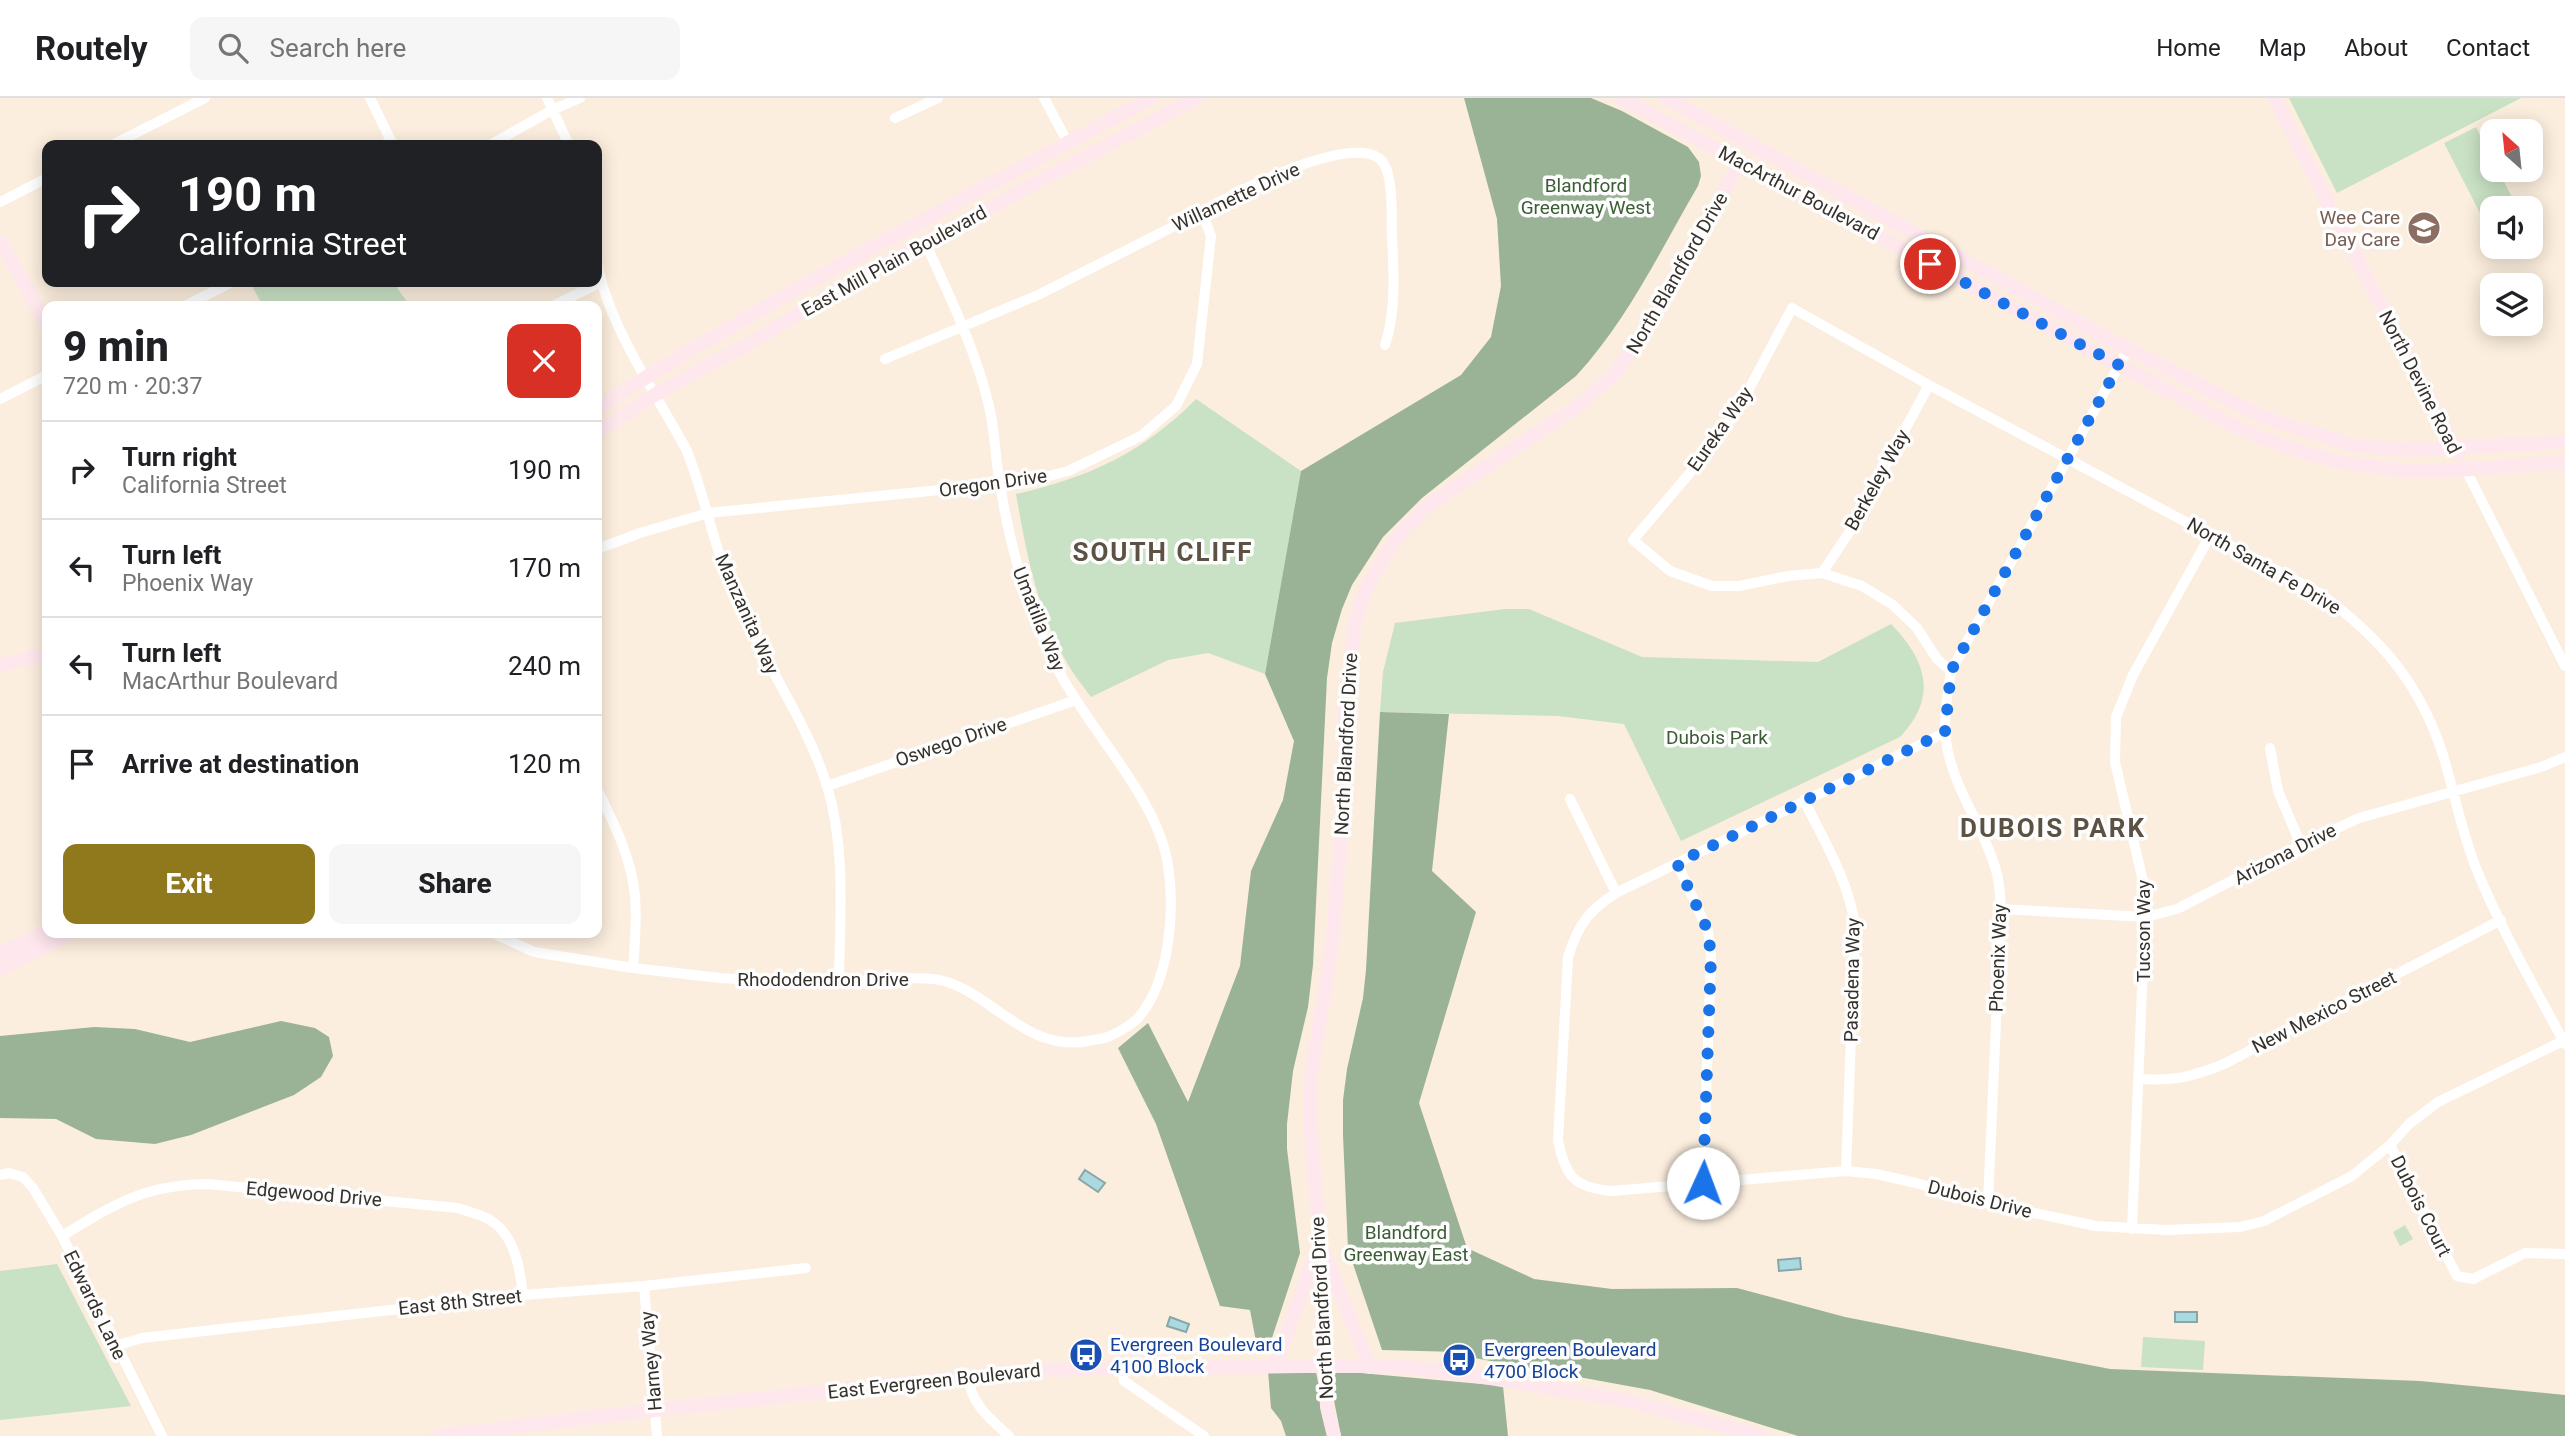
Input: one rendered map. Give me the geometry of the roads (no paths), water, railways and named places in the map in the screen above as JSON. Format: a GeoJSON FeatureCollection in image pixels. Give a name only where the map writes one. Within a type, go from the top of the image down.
{"type":"FeatureCollection","features":[{"type":"Feature","properties":{"kind":"street"},"geometry":{"type":"LineString","coordinates":[[122,140],[205,98]]}},
{"type":"Feature","properties":{"kind":"street"},"geometry":{"type":"LineString","coordinates":[[370,98],[391,140]]}},
{"type":"Feature","properties":{"kind":"street"},"geometry":{"type":"LineString","coordinates":[[547,98],[567,140]]}},
{"type":"Feature","properties":{"kind":"street"},"geometry":{"type":"LineString","coordinates":[[499,140],[552,110],[580,98]]}},
{"type":"Feature","properties":{"kind":"street"},"geometry":{"type":"LineString","coordinates":[[895,118],[938,98]]}},
{"type":"Feature","properties":{"kind":"street"},"geometry":{"type":"LineString","coordinates":[[1044,98],[1068,143]]}},
{"type":"Feature","properties":{"kind":"street","name":"East Mill Plain Boulevard"},"geometry":{"type":"LineString","coordinates":[[602,405],[842,262],[1151,98]]}},
{"type":"Feature","properties":{"kind":"street","name":"East Mill Plain Boulevard"},"geometry":{"type":"LineString","coordinates":[[602,430],[656,394],[753,341],[864,274],[1196,98]]}},
{"type":"Feature","properties":{"kind":"street","name":"MacArthur Boulevard"},"geometry":{"type":"LineString","coordinates":[[1621,98],[2264,440],[2347,463],[2404,470],[2565,463]]}},
{"type":"Feature","properties":{"kind":"street","name":"MacArthur Boulevard"},"geometry":{"type":"LineString","coordinates":[[1666,98],[2128,349],[2263,417],[2346,443],[2402,450],[2565,442]]}},
{"type":"Feature","properties":{"kind":"street","name":"North Devine Road"},"geometry":{"type":"LineString","coordinates":[[2274,98],[2565,666]]}},
{"type":"Feature","properties":{"kind":"street","name":"Willamette Drive"},"geometry":{"type":"LineString","coordinates":[[885,359],[1038,295],[1202,212],[1220,200],[1315,160],[1353,153],[1372,154],[1384,163],[1390,188],[1392,325],[1384,345]]}},
{"type":"Feature","properties":{"kind":"street","name":"North Blandford Drive"},"geometry":{"type":"LineString","coordinates":[[1334,1436],[1327,1407],[1320,1242],[1310,1122],[1310,1081],[1332,945],[1344,800],[1347,689],[1355,624],[1365,590],[1397,537],[1430,504],[1574,408],[1614,375],[1664,301],[1740,161]]}},
{"type":"Feature","properties":{"kind":"street"},"geometry":{"type":"LineString","coordinates":[[0,202],[42,181]]}},
{"type":"Feature","properties":{"kind":"street","name":"Oregon Drive"},"geometry":{"type":"LineString","coordinates":[[602,548],[640,533],[708,513],[1030,481],[1068,471],[1142,436],[1176,406],[1197,364],[1211,236],[1202,212]]}},
{"type":"Feature","properties":{"kind":"street"},"geometry":{"type":"LineString","coordinates":[[0,241],[42,315]]}},
{"type":"Feature","properties":{"kind":"street","name":"Umatilla Way"},"geometry":{"type":"LineString","coordinates":[[925,242],[964,327],[989,408],[1000,485],[1016,559],[1044,643],[1076,701],[1140,794],[1153,820],[1168,862],[1171,907],[1167,950],[1157,986],[1138,1018]]}},
{"type":"Feature","properties":{"kind":"street","name":"Manzanita Way"},"geometry":{"type":"LineString","coordinates":[[602,285],[613,315],[686,449],[732,592],[815,755],[827,786],[841,852],[839,981]]}},
{"type":"Feature","properties":{"kind":"street"},"geometry":{"type":"LineString","coordinates":[[196,301],[223,287]]}},
{"type":"Feature","properties":{"kind":"street"},"geometry":{"type":"LineString","coordinates":[[563,301],[591,287]]}},
{"type":"Feature","properties":{"kind":"street","name":"North Santa Fe Drive"},"geometry":{"type":"LineString","coordinates":[[1792,308],[2319,593],[2370,633],[2404,673],[2421,702],[2439,744],[2478,874],[2564,1042]]}},
{"type":"Feature","properties":{"kind":"street","name":"Eureka Way"},"geometry":{"type":"LineString","coordinates":[[1792,308],[1733,416],[1711,448],[1633,540],[1670,571],[1712,586],[1739,586],[1788,576],[1822,573]]}},
{"type":"Feature","properties":{"kind":"street","name":"Phoenix Way"},"geometry":{"type":"LineString","coordinates":[[1988,1203],[2000,883],[1948,752],[1945,732],[1951,671],[2066,457],[2128,349]]}},
{"type":"Feature","properties":{"kind":"street"},"geometry":{"type":"LineString","coordinates":[[0,399],[42,378]]}},
{"type":"Feature","properties":{"kind":"street","name":"Berkeley Way"},"geometry":{"type":"LineString","coordinates":[[1822,573],[1850,531],[1930,385]]}},
{"type":"Feature","properties":{"kind":"street","name":"Tucson Way"},"geometry":{"type":"LineString","coordinates":[[2132,1229],[2147,894],[2115,762],[2116,717],[2133,675],[2211,534]]}},
{"type":"Feature","properties":{"kind":"street"},"geometry":{"type":"LineString","coordinates":[[1822,573],[1862,586],[1893,605],[1917,628],[1937,659],[1951,671]]}},
{"type":"Feature","properties":{"kind":"street"},"geometry":{"type":"LineString","coordinates":[[0,665],[42,655]]}},
{"type":"Feature","properties":{"kind":"street","name":"Oswego Drive"},"geometry":{"type":"LineString","coordinates":[[827,786],[1076,701]]}},
{"type":"Feature","properties":{"kind":"street","name":"Dubois Drive"},"geometry":{"type":"LineString","coordinates":[[1945,732],[1616,893],[1586,917],[1575,935],[1568,957],[1559,1140],[1562,1161],[1571,1176],[1590,1189],[1612,1191],[1846,1171],[1903,1180],[1988,1203],[2084,1223],[2167,1230],[2240,1227],[2264,1221],[2353,1176],[2390,1145],[2409,1124],[2438,1102],[2564,1042]]}},
{"type":"Feature","properties":{"kind":"street"},"geometry":{"type":"LineString","coordinates":[[2270,748],[2278,791],[2301,845]]}},
{"type":"Feature","properties":{"kind":"street","name":"Arizona Drive"},"geometry":{"type":"LineString","coordinates":[[2001,909],[2146,917],[2177,909],[2359,818],[2542,767],[2565,757]]}},
{"type":"Feature","properties":{"kind":"street"},"geometry":{"type":"LineString","coordinates":[[602,799],[617,830],[635,894],[633,968]]}},
{"type":"Feature","properties":{"kind":"street"},"geometry":{"type":"LineString","coordinates":[[1570,799],[1616,893]]}},
{"type":"Feature","properties":{"kind":"street","name":"Pasadena Way"},"geometry":{"type":"LineString","coordinates":[[1804,800],[1843,878],[1853,909],[1855,926],[1846,1171]]}},
{"type":"Feature","properties":{"kind":"street"},"geometry":{"type":"LineString","coordinates":[[1677,863],[1708,931],[1711,957],[1703,1183]]}},
{"type":"Feature","properties":{"kind":"street","name":"New Mexico Street"},"geometry":{"type":"LineString","coordinates":[[2140,1079],[2169,1080],[2194,1076],[2224,1064],[2501,920]]}},
{"type":"Feature","properties":{"kind":"street"},"geometry":{"type":"LineString","coordinates":[[0,953],[42,933]]}},
{"type":"Feature","properties":{"kind":"street"},"geometry":{"type":"LineString","coordinates":[[0,970],[62,938]]}},
{"type":"Feature","properties":{"kind":"street","name":"Rhododendron Drive"},"geometry":{"type":"LineString","coordinates":[[504,938],[534,952],[633,968],[720,978],[793,982],[867,981],[877,977],[940,980],[1048,1040],[1077,1043],[1109,1037],[1138,1018]]}},
{"type":"Feature","properties":{"kind":"street","name":"Dubois Court"},"geometry":{"type":"LineString","coordinates":[[2390,1145],[2457,1276],[2473,1279],[2525,1254],[2565,1254]]}},
{"type":"Feature","properties":{"kind":"street","name":"Edwards Lane"},"geometry":{"type":"LineString","coordinates":[[0,1175],[9,1173],[23,1177],[33,1188],[62,1236],[162,1436]]}},
{"type":"Feature","properties":{"kind":"street","name":"Edgewood Drive"},"geometry":{"type":"LineString","coordinates":[[62,1236],[108,1208],[141,1193],[175,1185],[207,1184],[458,1208],[492,1220],[509,1241],[520,1265],[523,1295]]}},
{"type":"Feature","properties":{"kind":"street"},"geometry":{"type":"LineString","coordinates":[[1275,1366],[1320,1242]]}},
{"type":"Feature","properties":{"kind":"street"},"geometry":{"type":"LineString","coordinates":[[1320,1242],[1370,1367]]}},
{"type":"Feature","properties":{"kind":"street","name":"East 8th Street"},"geometry":{"type":"LineString","coordinates":[[115,1346],[142,1338],[523,1295],[644,1286],[806,1268]]}},
{"type":"Feature","properties":{"kind":"street","name":"Harney Way"},"geometry":{"type":"LineString","coordinates":[[644,1286],[657,1436]]}},
{"type":"Feature","properties":{"kind":"street","name":"East Evergreen Boulevard"},"geometry":{"type":"LineString","coordinates":[[438,1436],[1031,1370],[1399,1366],[1484,1377],[1628,1402],[1762,1436]]}},
{"type":"Feature","properties":{"kind":"street"},"geometry":{"type":"LineString","coordinates":[[1121,1367],[1124,1381],[1204,1436]]}},
{"type":"Feature","properties":{"kind":"street"},"geometry":{"type":"LineString","coordinates":[[968,1377],[969,1387],[982,1412],[1009,1436]]}},
{"type":"Feature","properties":{"kind":"water"},"geometry":{"type":"Polygon","coordinates":[[[1085,1170],[1105,1183],[1098,1192],[1079,1179],[1085,1170]]]}},
{"type":"Feature","properties":{"kind":"water"},"geometry":{"type":"Polygon","coordinates":[[[1800,1258],[1801,1269],[1779,1271],[1778,1260],[1800,1258]]]}},
{"type":"Feature","properties":{"kind":"water"},"geometry":{"type":"Polygon","coordinates":[[[2175,1312],[2197,1312],[2197,1322],[2175,1322],[2175,1312]]]}},
{"type":"Feature","properties":{"kind":"water"},"geometry":{"type":"Polygon","coordinates":[[[1170,1317],[1189,1324],[1186,1332],[1167,1326],[1170,1317]]]}},
{"type":"Feature","properties":{"kind":"place","name":"Wee Care Day Care"},"geometry":{"type":"Point","coordinates":[2424,228]}},
{"type":"Feature","properties":{"kind":"place","name":"Evergreen Boulevard 4100 Block"},"geometry":{"type":"Point","coordinates":[1086,1355]}},
{"type":"Feature","properties":{"kind":"place","name":"Evergreen Boulevard 4700 Block"},"geometry":{"type":"Point","coordinates":[1459,1360]}},
{"type":"Feature","properties":{"kind":"district","name":"SOUTH CLIFF"},"geometry":{"type":"Point","coordinates":[1163,552]}},
{"type":"Feature","properties":{"kind":"district","name":"DUBOIS PARK"},"geometry":{"type":"Point","coordinates":[2053,828]}},
{"type":"Feature","properties":{"kind":"park label","name":"Blandford Greenway West"},"geometry":{"type":"Point","coordinates":[1586,196]}},
{"type":"Feature","properties":{"kind":"park label","name":"Dubois Park"},"geometry":{"type":"Point","coordinates":[1717,737]}},
{"type":"Feature","properties":{"kind":"park label","name":"Blandford Greenway East"},"geometry":{"type":"Point","coordinates":[1406,1243]}}]}
